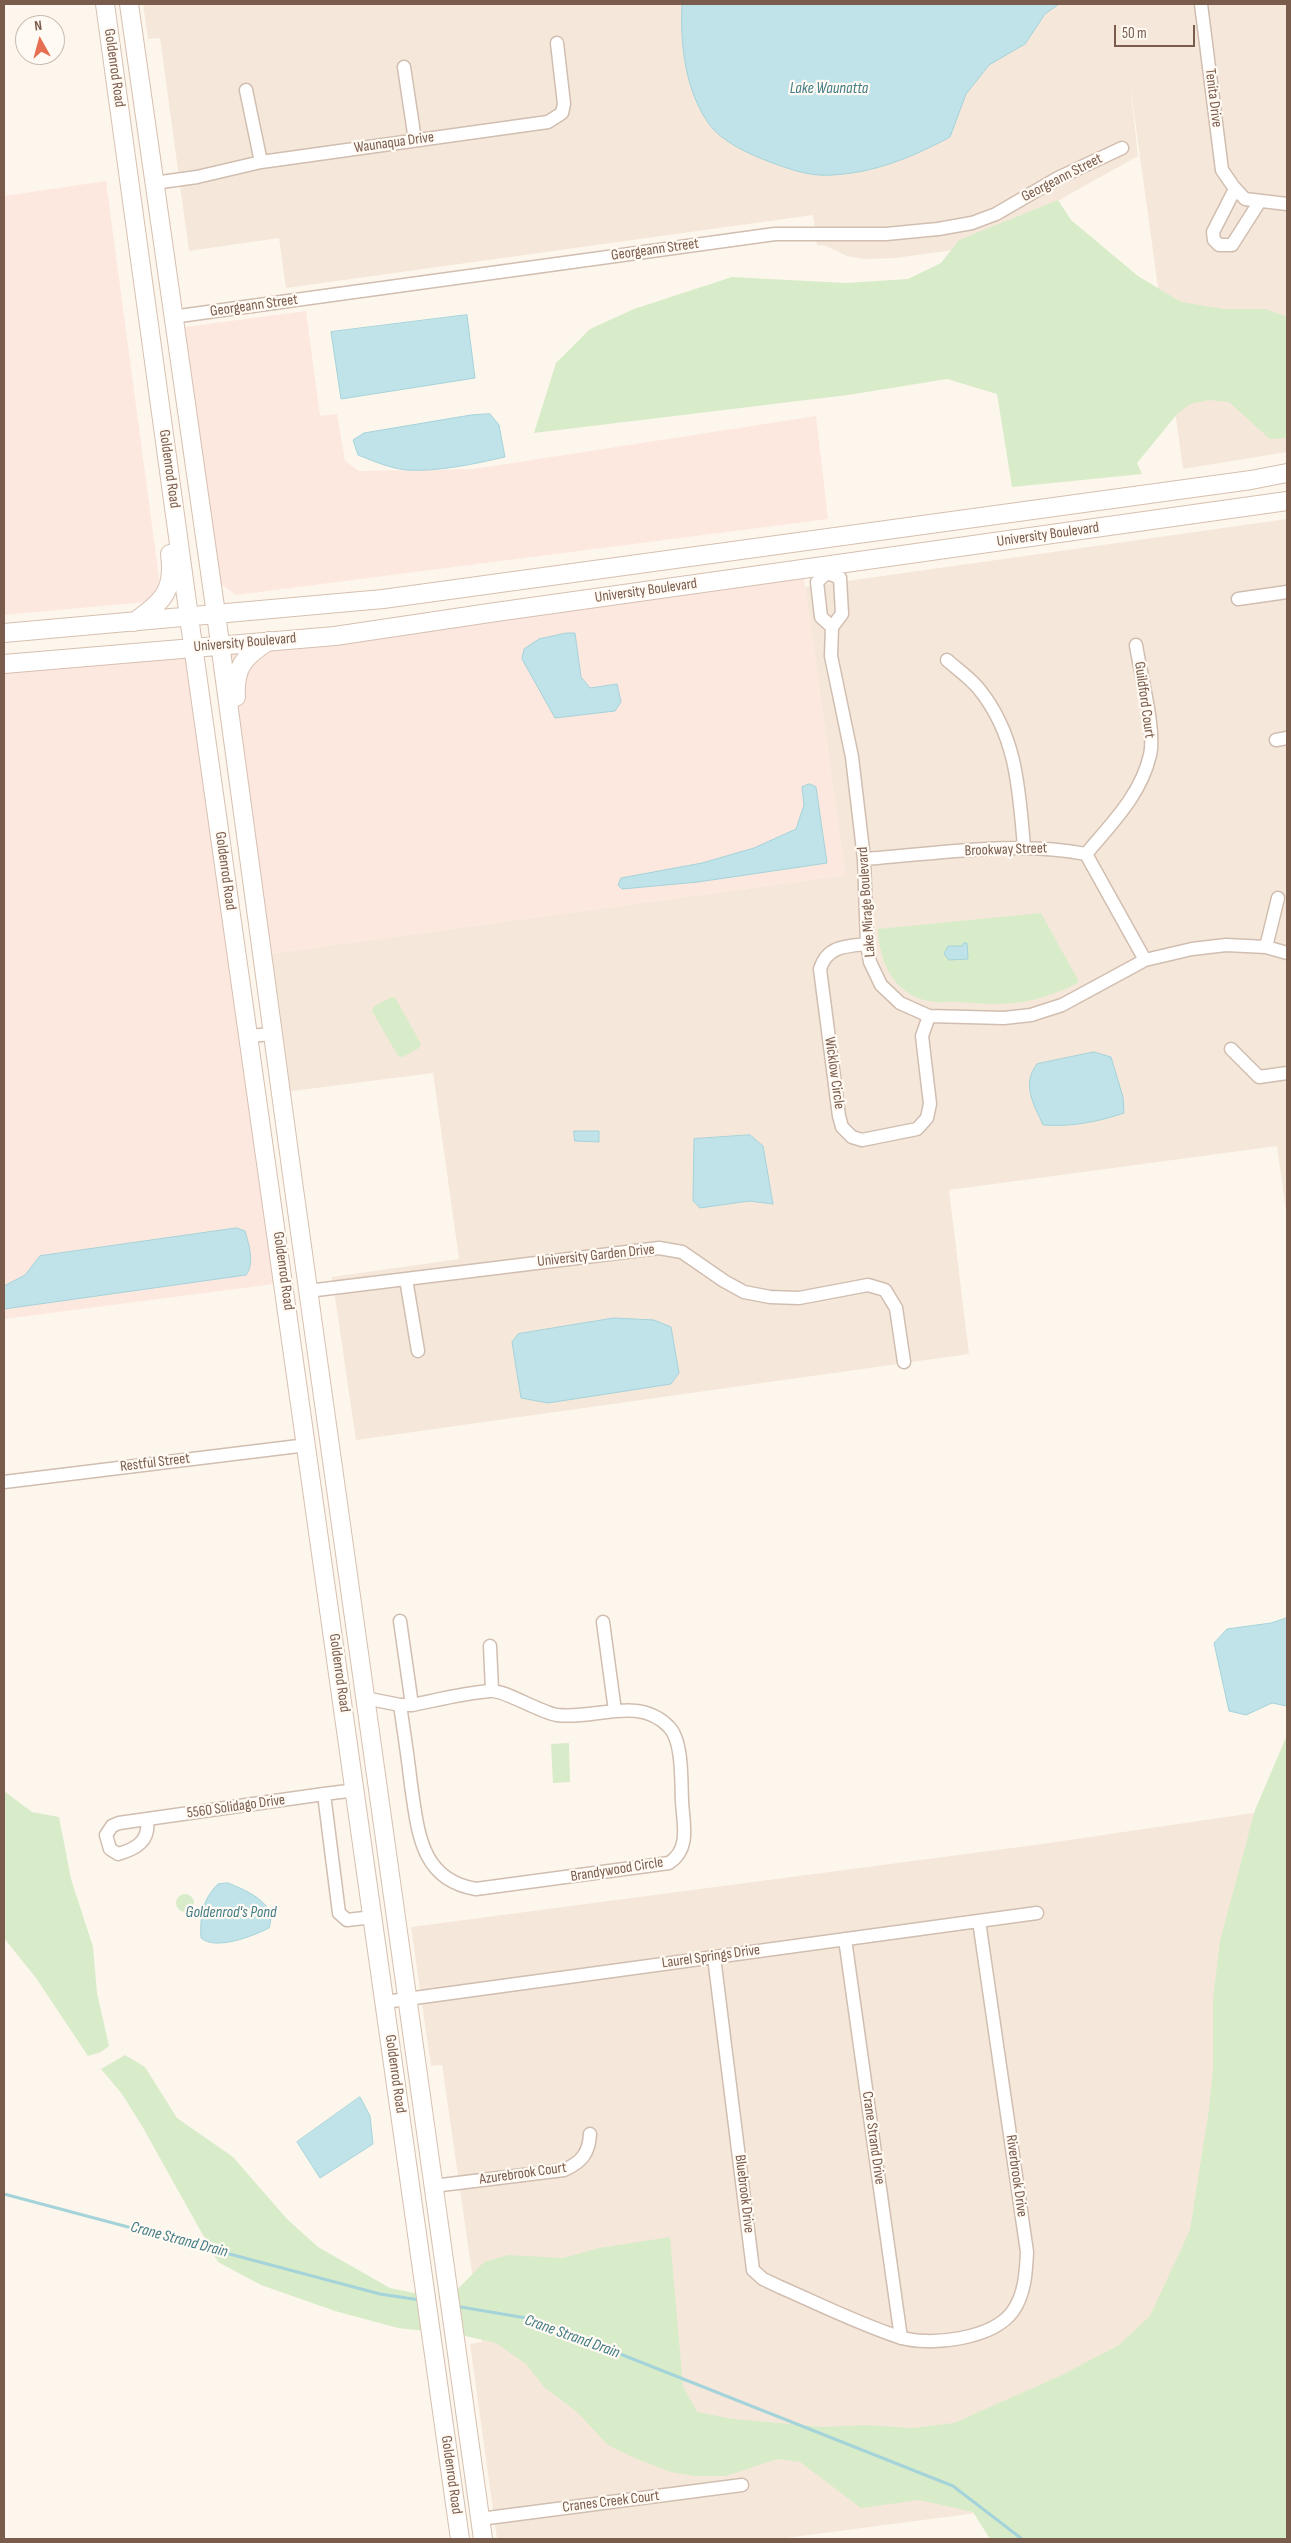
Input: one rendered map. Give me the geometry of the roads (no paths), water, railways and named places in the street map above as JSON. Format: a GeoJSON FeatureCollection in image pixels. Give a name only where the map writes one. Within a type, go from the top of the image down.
{"type":"FeatureCollection","features":[{"type":"Feature","properties":{"kind":"main road","name":"Goldenrod Road"},"geometry":{"type":"LineString","coordinates":[[105,4],[149,313],[189,617],[325,1567],[390,2040],[411,2184],[433,2268],[441,2322],[460,2539]]}},
{"type":"Feature","properties":{"kind":"main road","name":"Goldenrod Road"},"geometry":{"type":"LineString","coordinates":[[127,8],[216,614],[272,1034],[350,1581],[433,2186],[433,2268],[441,2322],[458,2360],[483,2539]]}},
{"type":"Feature","properties":{"kind":"main road"},"geometry":{"type":"LineString","coordinates":[[108,25],[120,54],[134,157],[140,172],[154,183]]}},
{"type":"Feature","properties":{"kind":"main road"},"geometry":{"type":"LineString","coordinates":[[131,190],[141,206],[154,294],[160,305],[172,317]]}},
{"type":"Feature","properties":{"kind":"main road"},"geometry":{"type":"LineString","coordinates":[[149,313],[163,333],[178,415],[189,433]]}},
{"type":"Feature","properties":{"kind":"main road"},"geometry":{"type":"LineString","coordinates":[[134,622],[155,607],[165,596],[172,581],[161,495],[160,402]]}},
{"type":"Feature","properties":{"kind":"main road","name":"University Boulevard"},"geometry":{"type":"LineString","coordinates":[[4,633],[383,599],[1251,480],[1287,473]]}},
{"type":"Feature","properties":{"kind":"main road","name":"University Boulevard"},"geometry":{"type":"LineString","coordinates":[[4,664],[376,631],[826,569],[1287,501]]}},
{"type":"Feature","properties":{"kind":"main road"},"geometry":{"type":"LineString","coordinates":[[238,780],[241,746],[236,677],[239,668],[254,650],[269,641]]}},
{"type":"Feature","properties":{"kind":"main road"},"geometry":{"type":"LineString","coordinates":[[266,1154],[281,1188],[295,1275],[308,1291]]}},
{"type":"Feature","properties":{"kind":"main road"},"geometry":{"type":"LineString","coordinates":[[307,1445],[321,1458],[333,1546],[350,1581]]}},
{"type":"Feature","properties":{"kind":"main road"},"geometry":{"type":"LineString","coordinates":[[325,1567],[337,1593],[350,1684],[365,1698]]}},
{"type":"Feature","properties":{"kind":"main road"},"geometry":{"type":"LineString","coordinates":[[390,2040],[418,2168],[433,2186]]}},
{"type":"Feature","properties":{"kind":"main road"},"geometry":{"type":"LineString","coordinates":[[456,2506],[468,2517],[471,2539]]}},
{"type":"Feature","properties":{"kind":"street","name":"Tenita Drive"},"geometry":{"type":"LineString","coordinates":[[1201,4],[1222,170],[1245,200],[1287,204]]}},
{"type":"Feature","properties":{"kind":"street","name":"Waunaqua Drive"},"geometry":{"type":"LineString","coordinates":[[154,183],[197,177],[261,162],[555,120],[562,113],[564,104],[557,43]]}},
{"type":"Feature","properties":{"kind":"street"},"geometry":{"type":"LineString","coordinates":[[404,67],[415,140]]}},
{"type":"Feature","properties":{"kind":"street"},"geometry":{"type":"LineString","coordinates":[[246,90],[261,162]]}},
{"type":"Feature","properties":{"kind":"street","name":"Georgeann Street"},"geometry":{"type":"LineString","coordinates":[[172,317],[775,234],[886,234],[938,229],[972,223],[996,214],[1058,178],[1122,148]]}},
{"type":"Feature","properties":{"kind":"street"},"geometry":{"type":"LineString","coordinates":[[1235,188],[1213,232],[1214,240],[1219,245],[1232,246],[1260,201]]}},
{"type":"Feature","properties":{"kind":"street"},"geometry":{"type":"LineString","coordinates":[[826,569],[818,582],[821,617],[832,627]]}},
{"type":"Feature","properties":{"kind":"street","name":"Lake Mirage Boulevard"},"geometry":{"type":"LineString","coordinates":[[826,569],[840,578],[842,592],[842,614],[832,627],[831,656],[852,757],[864,859],[867,944],[870,962],[881,985],[900,1003],[929,1016],[1004,1018],[1031,1016],[1062,1005],[1145,960],[1192,949],[1226,945],[1266,947],[1287,953]]}},
{"type":"Feature","properties":{"kind":"street"},"geometry":{"type":"LineString","coordinates":[[1238,599],[1287,592]]}},
{"type":"Feature","properties":{"kind":"street","name":"Guildford Court"},"geometry":{"type":"LineString","coordinates":[[1086,854],[1134,796],[1151,754],[1151,734],[1136,645]]}},
{"type":"Feature","properties":{"kind":"street"},"geometry":{"type":"LineString","coordinates":[[947,660],[979,689],[1009,743],[1018,776],[1024,847]]}},
{"type":"Feature","properties":{"kind":"street","name":"Brookway Street"},"geometry":{"type":"LineString","coordinates":[[864,859],[1024,847],[1062,849],[1086,854]]}},
{"type":"Feature","properties":{"kind":"street"},"geometry":{"type":"LineString","coordinates":[[1086,854],[1145,960]]}},
{"type":"Feature","properties":{"kind":"street"},"geometry":{"type":"LineString","coordinates":[[1266,947],[1278,898]]}},
{"type":"Feature","properties":{"kind":"street","name":"Wicklow Circle"},"geometry":{"type":"LineString","coordinates":[[867,944],[840,946],[822,960],[820,969],[839,1116],[842,1127],[852,1137],[862,1140],[917,1129],[926,1118],[930,1104],[922,1036],[929,1016]]}},
{"type":"Feature","properties":{"kind":"street"},"geometry":{"type":"LineString","coordinates":[[249,1036],[272,1034]]}},
{"type":"Feature","properties":{"kind":"street"},"geometry":{"type":"LineString","coordinates":[[1231,1049],[1259,1077],[1287,1073]]}},
{"type":"Feature","properties":{"kind":"street","name":"University Garden Drive"},"geometry":{"type":"LineString","coordinates":[[308,1291],[634,1249],[670,1249],[682,1252],[724,1281],[744,1292],[770,1297],[799,1298],[868,1285],[884,1290],[896,1308],[904,1362]]}},
{"type":"Feature","properties":{"kind":"street"},"geometry":{"type":"LineString","coordinates":[[406,1279],[418,1351]]}},
{"type":"Feature","properties":{"kind":"street","name":"Restful Street"},"geometry":{"type":"LineString","coordinates":[[4,1482],[307,1445]]}},
{"type":"Feature","properties":{"kind":"street","name":"Brandywood Circle"},"geometry":{"type":"LineString","coordinates":[[400,1621],[406,1705],[403,1729],[422,1847],[431,1862],[441,1873],[465,1888],[476,1890],[670,1863],[681,1853],[684,1841],[679,1754],[674,1735],[662,1720],[649,1712],[615,1711],[557,1714],[492,1690]]}},
{"type":"Feature","properties":{"kind":"street"},"geometry":{"type":"LineString","coordinates":[[603,1622],[615,1711]]}},
{"type":"Feature","properties":{"kind":"street"},"geometry":{"type":"LineString","coordinates":[[365,1698],[406,1705],[492,1690],[490,1646]]}},
{"type":"Feature","properties":{"kind":"street","name":"5560 Solidago Drive"},"geometry":{"type":"LineString","coordinates":[[147,1820],[356,1790]]}},
{"type":"Feature","properties":{"kind":"street"},"geometry":{"type":"LineString","coordinates":[[324,1794],[339,1913],[347,1920],[373,1917]]}},
{"type":"Feature","properties":{"kind":"street","name":"Laurel Springs Drive"},"geometry":{"type":"LineString","coordinates":[[385,2002],[1037,1913]]}},
{"type":"Feature","properties":{"kind":"street","name":"Riverbrook Drive"},"geometry":{"type":"LineString","coordinates":[[901,2338],[933,2341],[974,2336],[996,2324],[1013,2311],[1025,2283],[1027,2252],[979,1921]]}},
{"type":"Feature","properties":{"kind":"street","name":"Crane Strand Drive"},"geometry":{"type":"LineString","coordinates":[[845,1939],[901,2338]]}},
{"type":"Feature","properties":{"kind":"street","name":"Bluebrook Drive"},"geometry":{"type":"LineString","coordinates":[[714,1957],[754,2270],[763,2279],[780,2287],[901,2338]]}},
{"type":"Feature","properties":{"kind":"street","name":"Azurebrook Court"},"geometry":{"type":"LineString","coordinates":[[433,2186],[564,2170],[578,2164],[589,2149],[590,2134]]}},
{"type":"Feature","properties":{"kind":"street","name":"Cranes Creek Court"},"geometry":{"type":"LineString","coordinates":[[480,2519],[742,2485]]}},
{"type":"Feature","properties":{"kind":"water","name":"Lake Waunatta"},"geometry":{"type":"Polygon","coordinates":[[[682,4],[1059,4],[1045,14],[1025,44],[989,65],[966,94],[950,137],[893,163],[848,174],[824,175],[792,170],[753,155],[728,142],[709,124],[694,97],[689,82],[683,51],[682,4]]]}},
{"type":"Feature","properties":{"kind":"water"},"geometry":{"type":"Polygon","coordinates":[[[467,315],[475,378],[341,399],[331,332],[467,315]]]}},
{"type":"Feature","properties":{"kind":"water"},"geometry":{"type":"Polygon","coordinates":[[[490,414],[499,425],[505,457],[468,465],[431,470],[400,469],[358,455],[353,440],[364,433],[471,415],[490,414]]]}},
{"type":"Feature","properties":{"kind":"water"},"geometry":{"type":"Polygon","coordinates":[[[575,633],[581,677],[590,688],[617,684],[621,702],[615,711],[555,718],[522,659],[524,649],[539,639],[575,633]]]}},
{"type":"Feature","properties":{"kind":"water"},"geometry":{"type":"Polygon","coordinates":[[[810,784],[816,787],[827,863],[698,882],[622,889],[618,885],[621,878],[702,863],[754,848],[796,829],[804,805],[802,787],[810,784]]]}},
{"type":"Feature","properties":{"kind":"water"},"geometry":{"type":"Polygon","coordinates":[[[964,943],[967,943],[968,959],[949,960],[944,954],[948,946],[962,946],[964,943]]]}},
{"type":"Feature","properties":{"kind":"water"},"geometry":{"type":"Polygon","coordinates":[[[1094,1052],[1111,1057],[1123,1097],[1124,1113],[1084,1123],[1043,1125],[1029,1087],[1032,1072],[1037,1064],[1094,1052]]]}},
{"type":"Feature","properties":{"kind":"water"},"geometry":{"type":"Polygon","coordinates":[[[574,1131],[599,1131],[599,1142],[575,1141],[574,1131]]]}},
{"type":"Feature","properties":{"kind":"water"},"geometry":{"type":"Polygon","coordinates":[[[750,1135],[763,1146],[773,1204],[749,1201],[700,1208],[693,1201],[694,1139],[750,1135]]]}},
{"type":"Feature","properties":{"kind":"water"},"geometry":{"type":"Polygon","coordinates":[[[237,1228],[245,1231],[249,1248],[251,1259],[246,1275],[4,1309],[4,1286],[25,1275],[40,1256],[237,1228]]]}},
{"type":"Feature","properties":{"kind":"water"},"geometry":{"type":"Polygon","coordinates":[[[614,1318],[654,1320],[671,1327],[679,1373],[671,1384],[548,1403],[521,1398],[512,1342],[518,1334],[614,1318]]]}},
{"type":"Feature","properties":{"kind":"water"},"geometry":{"type":"Polygon","coordinates":[[[1287,1618],[1287,1706],[1272,1703],[1246,1715],[1229,1711],[1214,1643],[1227,1629],[1271,1623],[1287,1618]]]}},
{"type":"Feature","properties":{"kind":"water","name":"Goldenrod's Pond"},"geometry":{"type":"Polygon","coordinates":[[[228,1883],[243,1889],[265,1905],[271,1919],[269,1928],[235,1941],[225,1943],[208,1942],[201,1938],[201,1923],[205,1902],[218,1884],[228,1883]]]}},
{"type":"Feature","properties":{"kind":"water"},"geometry":{"type":"Polygon","coordinates":[[[360,2097],[370,2116],[373,2144],[320,2178],[297,2142],[360,2097]]]}},
{"type":"Feature","properties":{"kind":"waterway","name":"Crane Strand Drain"},"geometry":{"type":"LineString","coordinates":[[4,2194],[380,2294],[420,2300]]}},
{"type":"Feature","properties":{"kind":"waterway","name":"Crane Strand Drain"},"geometry":{"type":"LineString","coordinates":[[455,2306],[532,2319],[953,2486],[1022,2539]]}}]}
